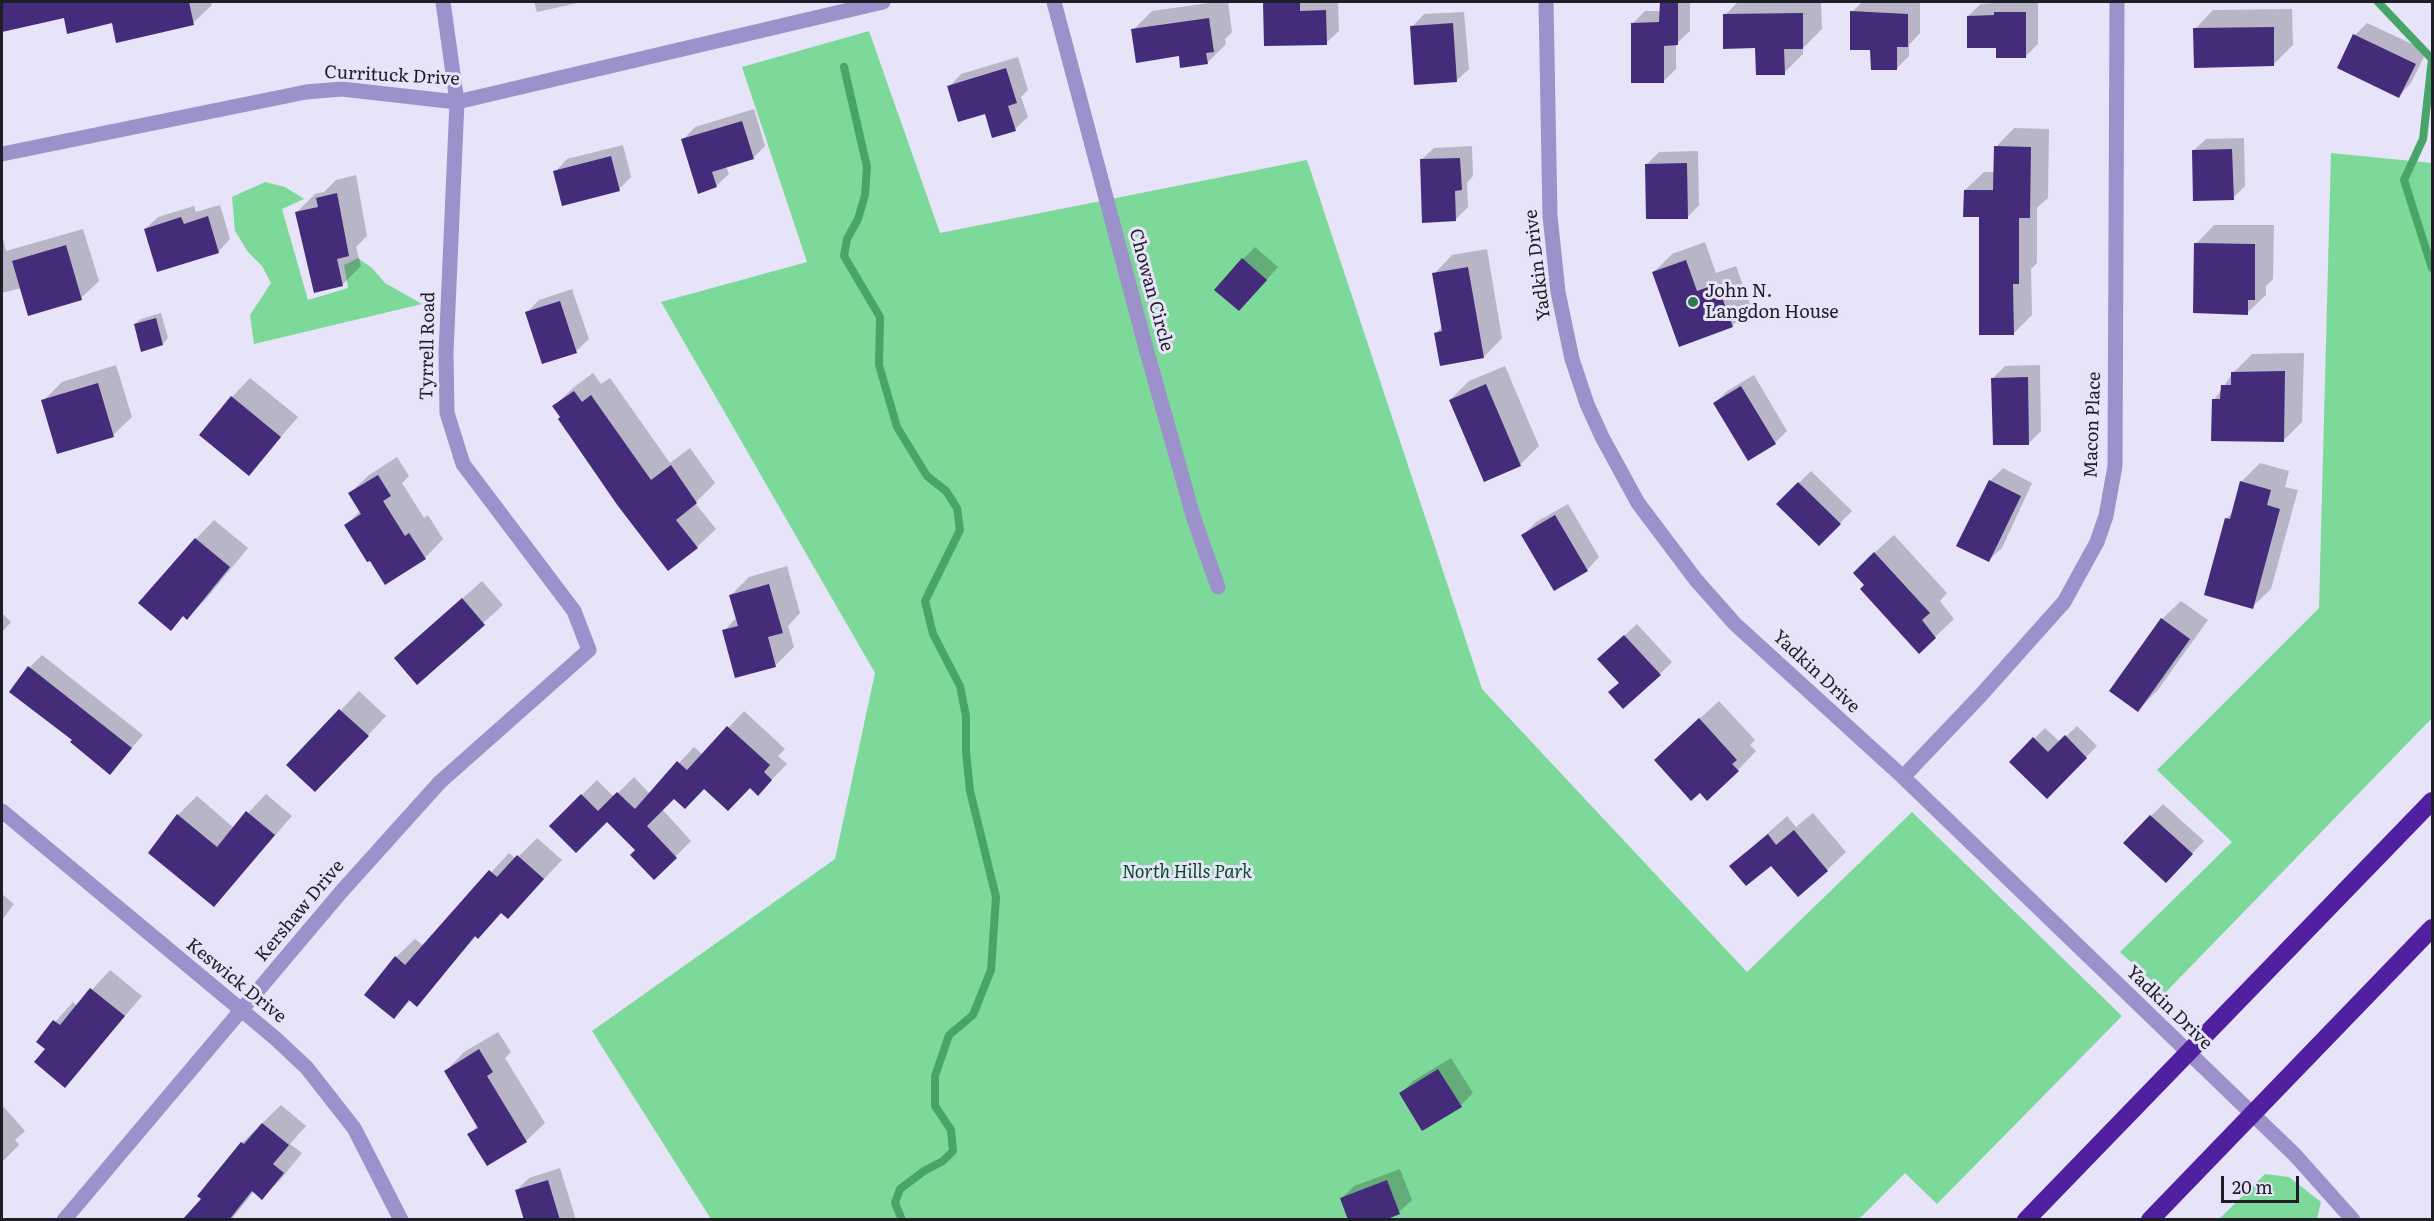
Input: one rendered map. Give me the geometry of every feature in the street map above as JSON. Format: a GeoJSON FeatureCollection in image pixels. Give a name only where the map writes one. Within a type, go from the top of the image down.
{"type":"FeatureCollection","features":[{"type":"Feature","properties":{"kind":"highway"},"geometry":{"type":"LineString","coordinates":[[2026,1220],[2433,801]]}},
{"type":"Feature","properties":{"kind":"highway"},"geometry":{"type":"LineString","coordinates":[[2150,1220],[2433,928]]}},
{"type":"Feature","properties":{"kind":"street","name":"Tyrrell Road"},"geometry":{"type":"LineString","coordinates":[[443,2],[457,102],[446,353],[447,413],[463,464],[574,611],[589,650]]}},
{"type":"Feature","properties":{"kind":"street","name":"Currituck Drive"},"geometry":{"type":"LineString","coordinates":[[2,154],[306,92],[342,89],[457,102],[883,2]]}},
{"type":"Feature","properties":{"kind":"street","name":"Chowan Circle"},"geometry":{"type":"LineString","coordinates":[[1054,2],[1150,363],[1194,519],[1218,587]]}},
{"type":"Feature","properties":{"kind":"street","name":"Yadkin Drive"},"geometry":{"type":"LineString","coordinates":[[1546,2],[1550,216],[1553,260],[1572,359],[1602,437],[1638,503],[1696,580],[1743,631],[1903,777],[2295,1155],[2353,1220]]}},
{"type":"Feature","properties":{"kind":"street","name":"Macon Place"},"geometry":{"type":"LineString","coordinates":[[1903,777],[1981,695],[2064,602],[2097,542],[2106,516],[2115,466],[2117,2]]}},
{"type":"Feature","properties":{"kind":"street","name":"Kershaw Drive"},"geometry":{"type":"LineString","coordinates":[[64,1220],[341,892],[441,782],[589,650]]}},
{"type":"Feature","properties":{"kind":"street","name":"Keswick Drive"},"geometry":{"type":"LineString","coordinates":[[2,811],[291,1053],[334,1099],[369,1156],[401,1220]]}},
{"type":"Feature","properties":{"kind":"green space","name":"North Hills Park"},"geometry":{"type":"Polygon","coordinates":[[[869,31],[940,233],[1307,160],[1482,689],[1747,972],[1912,812],[2122,1016],[1937,1204],[1905,1173],[1858,1220],[711,1219],[592,1031],[835,859],[875,673],[661,302],[807,262],[742,67],[869,31]]]}},
{"type":"Feature","properties":{"kind":"green space"},"geometry":{"type":"Polygon","coordinates":[[[2331,153],[2432,163],[2432,718],[2165,993],[2120,952],[2232,842],[2157,770],[2319,608],[2331,153]]]}},
{"type":"Feature","properties":{"kind":"green space"},"geometry":{"type":"Polygon","coordinates":[[[265,182],[285,187],[304,199],[282,209],[308,300],[348,288],[344,265],[358,258],[372,268],[385,283],[422,304],[254,344],[250,315],[271,283],[262,266],[248,252],[235,231],[232,197],[265,182]]]}},
{"type":"Feature","properties":{"kind":"green space"},"geometry":{"type":"Polygon","coordinates":[[[2265,1174],[2289,1177],[2321,1202],[2317,1219],[2219,1219],[2265,1174]]]}},
{"type":"Feature","properties":{"kind":"building"},"geometry":{"type":"Polygon","coordinates":[[[2,2],[189,2],[194,25],[116,43],[112,23],[67,34],[64,18],[2,32],[2,2]]]}},
{"type":"Feature","properties":{"kind":"building"},"geometry":{"type":"Polygon","coordinates":[[[1263,2],[1300,2],[1300,11],[1326,10],[1327,45],[1264,46],[1263,2]]]}},
{"type":"Feature","properties":{"kind":"building"},"geometry":{"type":"Polygon","coordinates":[[[1660,2],[1678,2],[1678,45],[1664,46],[1664,83],[1631,83],[1631,23],[1659,22],[1660,2]]]}},
{"type":"Feature","properties":{"kind":"building"},"geometry":{"type":"Polygon","coordinates":[[[1850,11],[1908,14],[1908,47],[1897,47],[1897,70],[1871,70],[1870,50],[1850,50],[1850,11]]]}},
{"type":"Feature","properties":{"kind":"building"},"geometry":{"type":"Polygon","coordinates":[[[1994,12],[2026,12],[2026,58],[1996,58],[1996,48],[1967,48],[1967,16],[1994,15],[1994,12]]]}},
{"type":"Feature","properties":{"kind":"building"},"geometry":{"type":"Polygon","coordinates":[[[1803,13],[1803,49],[1784,49],[1785,75],[1756,75],[1755,48],[1723,49],[1723,14],[1803,13]]]}},
{"type":"Feature","properties":{"kind":"building"},"geometry":{"type":"Polygon","coordinates":[[[1209,18],[1214,52],[1206,53],[1208,64],[1180,68],[1179,56],[1136,63],[1131,29],[1209,18]]]}},
{"type":"Feature","properties":{"kind":"building"},"geometry":{"type":"Polygon","coordinates":[[[1453,23],[1457,82],[1414,85],[1410,26],[1453,23]]]}},
{"type":"Feature","properties":{"kind":"building"},"geometry":{"type":"Polygon","coordinates":[[[2274,27],[2274,66],[2194,68],[2193,28],[2274,27]]]}},
{"type":"Feature","properties":{"kind":"building"},"geometry":{"type":"Polygon","coordinates":[[[2353,34],[2416,64],[2399,98],[2337,68],[2353,34]]]}},
{"type":"Feature","properties":{"kind":"building"},"geometry":{"type":"Polygon","coordinates":[[[1006,68],[1017,103],[1008,106],[1016,131],[992,138],[985,114],[958,122],[947,86],[1006,68]]]}},
{"type":"Feature","properties":{"kind":"building"},"geometry":{"type":"Polygon","coordinates":[[[742,121],[754,159],[712,172],[717,187],[698,194],[681,139],[742,121]]]}},
{"type":"Feature","properties":{"kind":"building"},"geometry":{"type":"Polygon","coordinates":[[[1994,146],[2031,147],[2030,218],[2019,218],[2019,284],[2013,284],[2014,335],[1979,335],[1979,217],[1963,217],[1964,190],[1993,190],[1994,146]]]}},
{"type":"Feature","properties":{"kind":"building"},"geometry":{"type":"Polygon","coordinates":[[[2232,149],[2234,200],[2193,201],[2192,150],[2232,149]]]}},
{"type":"Feature","properties":{"kind":"building"},"geometry":{"type":"Polygon","coordinates":[[[611,156],[620,191],[562,206],[553,171],[611,156]]]}},
{"type":"Feature","properties":{"kind":"building"},"geometry":{"type":"Polygon","coordinates":[[[1460,158],[1462,190],[1455,191],[1456,221],[1422,223],[1420,159],[1460,158]]]}},
{"type":"Feature","properties":{"kind":"building"},"geometry":{"type":"Polygon","coordinates":[[[1687,163],[1688,219],[1646,219],[1645,164],[1687,163]]]}},
{"type":"Feature","properties":{"kind":"building"},"geometry":{"type":"Polygon","coordinates":[[[337,193],[349,256],[337,259],[343,286],[314,293],[295,212],[318,207],[316,198],[337,193]]]}},
{"type":"Feature","properties":{"kind":"building"},"geometry":{"type":"Polygon","coordinates":[[[208,216],[219,253],[157,272],[144,229],[181,217],[184,224],[208,216]]]}},
{"type":"Feature","properties":{"kind":"building"},"geometry":{"type":"Polygon","coordinates":[[[2194,243],[2255,244],[2255,300],[2248,300],[2248,315],[2193,313],[2194,243]]]}},
{"type":"Feature","properties":{"kind":"building"},"geometry":{"type":"Polygon","coordinates":[[[66,245],[82,300],[28,316],[12,261],[66,245]]]}},
{"type":"Feature","properties":{"kind":"building"},"geometry":{"type":"Polygon","coordinates":[[[1242,258],[1267,280],[1239,311],[1214,290],[1242,258]]]}},
{"type":"Feature","properties":{"kind":"building","name":"John N. Langdon House"},"geometry":{"type":"Polygon","coordinates":[[[1686,260],[1697,291],[1717,284],[1733,327],[1679,347],[1652,272],[1686,260]]]}},
{"type":"Feature","properties":{"kind":"building"},"geometry":{"type":"Polygon","coordinates":[[[1468,267],[1484,358],[1440,366],[1434,333],[1442,331],[1432,273],[1468,267]]]}},
{"type":"Feature","properties":{"kind":"building"},"geometry":{"type":"Polygon","coordinates":[[[560,301],[577,353],[542,364],[525,312],[560,301]]]}},
{"type":"Feature","properties":{"kind":"building"},"geometry":{"type":"Polygon","coordinates":[[[156,318],[163,345],[141,352],[134,324],[156,318]]]}},
{"type":"Feature","properties":{"kind":"building"},"geometry":{"type":"Polygon","coordinates":[[[2285,371],[2284,442],[2211,441],[2212,399],[2220,399],[2221,385],[2231,385],[2231,372],[2285,371]]]}},
{"type":"Feature","properties":{"kind":"building"},"geometry":{"type":"Polygon","coordinates":[[[2028,377],[2029,445],[1993,445],[1991,378],[2028,377]]]}},
{"type":"Feature","properties":{"kind":"building"},"geometry":{"type":"Polygon","coordinates":[[[98,383],[114,437],[57,454],[41,400],[98,383]]]}},
{"type":"Feature","properties":{"kind":"building"},"geometry":{"type":"Polygon","coordinates":[[[1486,384],[1521,466],[1484,482],[1449,400],[1486,384]]]}},
{"type":"Feature","properties":{"kind":"building"},"geometry":{"type":"Polygon","coordinates":[[[1741,386],[1776,444],[1748,461],[1713,403],[1741,386]]]}},
{"type":"Feature","properties":{"kind":"building"},"geometry":{"type":"Polygon","coordinates":[[[574,391],[582,402],[591,395],[651,480],[671,465],[697,503],[676,520],[698,548],[668,571],[618,506],[558,419],[560,417],[552,406],[574,391]]]}},
{"type":"Feature","properties":{"kind":"building"},"geometry":{"type":"Polygon","coordinates":[[[231,396],[281,437],[249,476],[199,435],[231,396]]]}},
{"type":"Feature","properties":{"kind":"building"},"geometry":{"type":"Polygon","coordinates":[[[378,475],[391,496],[383,501],[405,536],[409,533],[426,559],[385,585],[370,561],[367,562],[344,525],[361,514],[348,493],[378,475]]]}},
{"type":"Feature","properties":{"kind":"building"},"geometry":{"type":"Polygon","coordinates":[[[1989,480],[2021,496],[1989,562],[1956,546],[1989,480]]]}},
{"type":"Feature","properties":{"kind":"building"},"geometry":{"type":"Polygon","coordinates":[[[2240,481],[2271,490],[2267,505],[2280,509],[2253,609],[2204,595],[2225,518],[2230,519],[2240,481]]]}},
{"type":"Feature","properties":{"kind":"building"},"geometry":{"type":"Polygon","coordinates":[[[1798,482],[1841,524],[1819,546],[1776,504],[1798,482]]]}},
{"type":"Feature","properties":{"kind":"building"},"geometry":{"type":"Polygon","coordinates":[[[1555,515],[1588,571],[1554,591],[1521,535],[1555,515]]]}},
{"type":"Feature","properties":{"kind":"building"},"geometry":{"type":"Polygon","coordinates":[[[195,538],[230,567],[187,620],[183,616],[171,631],[138,603],[195,538]]]}},
{"type":"Feature","properties":{"kind":"building"},"geometry":{"type":"Polygon","coordinates":[[[1874,552],[1930,613],[1922,620],[1936,638],[1919,654],[1860,589],[1864,585],[1853,573],[1874,552]]]}},
{"type":"Feature","properties":{"kind":"building"},"geometry":{"type":"Polygon","coordinates":[[[769,584],[783,633],[768,637],[776,667],[735,678],[722,630],[738,626],[729,595],[769,584]]]}},
{"type":"Feature","properties":{"kind":"building"},"geometry":{"type":"Polygon","coordinates":[[[462,598],[485,625],[417,685],[394,658],[462,598]]]}},
{"type":"Feature","properties":{"kind":"building"},"geometry":{"type":"Polygon","coordinates":[[[2161,618],[2190,639],[2138,712],[2109,691],[2161,618]]]}},
{"type":"Feature","properties":{"kind":"building"},"geometry":{"type":"Polygon","coordinates":[[[1624,635],[1661,675],[1623,709],[1608,692],[1619,683],[1597,659],[1624,635]]]}},
{"type":"Feature","properties":{"kind":"building"},"geometry":{"type":"Polygon","coordinates":[[[28,666],[132,748],[110,775],[70,742],[72,740],[9,692],[28,666]]]}},
{"type":"Feature","properties":{"kind":"building"},"geometry":{"type":"Polygon","coordinates":[[[339,709],[369,736],[315,792],[286,765],[339,709]]]}},
{"type":"Feature","properties":{"kind":"building"},"geometry":{"type":"Polygon","coordinates":[[[1699,718],[1737,760],[1732,764],[1739,771],[1707,801],[1700,793],[1691,801],[1654,760],[1699,718]]]}},
{"type":"Feature","properties":{"kind":"building"},"geometry":{"type":"Polygon","coordinates":[[[727,726],[770,765],[764,772],[772,780],[758,796],[750,788],[728,811],[704,789],[685,809],[674,799],[647,826],[677,858],[654,880],[630,855],[635,850],[607,822],[576,853],[549,826],[581,794],[598,811],[617,792],[635,809],[677,761],[687,770],[727,726]]]}},
{"type":"Feature","properties":{"kind":"building"},"geometry":{"type":"Polygon","coordinates":[[[2065,735],[2087,758],[2047,799],[2009,762],[2033,737],[2048,752],[2065,735]]]}},
{"type":"Feature","properties":{"kind":"building"},"geometry":{"type":"Polygon","coordinates":[[[246,811],[275,835],[214,907],[148,853],[177,814],[217,847],[246,811]]]}},
{"type":"Feature","properties":{"kind":"building"},"geometry":{"type":"Polygon","coordinates":[[[2150,815],[2193,854],[2166,883],[2123,843],[2150,815]]]}},
{"type":"Feature","properties":{"kind":"building"},"geometry":{"type":"Polygon","coordinates":[[[1794,830],[1828,871],[1798,897],[1771,866],[1746,886],[1729,866],[1768,834],[1776,845],[1794,830]]]}},
{"type":"Feature","properties":{"kind":"building"},"geometry":{"type":"Polygon","coordinates":[[[517,855],[544,879],[508,919],[501,913],[478,939],[475,936],[417,1007],[409,1000],[394,1019],[364,995],[395,956],[405,965],[489,870],[497,877],[517,855]]]}},
{"type":"Feature","properties":{"kind":"building"},"geometry":{"type":"Polygon","coordinates":[[[90,988],[125,1016],[65,1088],[34,1062],[45,1049],[36,1042],[53,1020],[60,1025],[90,988]]]}},
{"type":"Feature","properties":{"kind":"building"},"geometry":{"type":"Polygon","coordinates":[[[479,1049],[493,1072],[487,1076],[527,1142],[487,1166],[467,1134],[478,1128],[444,1071],[479,1049]]]}},
{"type":"Feature","properties":{"kind":"building"},"geometry":{"type":"Polygon","coordinates":[[[1438,1069],[1462,1107],[1422,1131],[1399,1093],[1438,1069]]]}},
{"type":"Feature","properties":{"kind":"building"},"geometry":{"type":"Polygon","coordinates":[[[262,1123],[289,1145],[273,1164],[284,1173],[262,1200],[252,1191],[229,1220],[182,1220],[201,1199],[197,1196],[241,1142],[244,1144],[262,1123]]]}},
{"type":"Feature","properties":{"kind":"building"},"geometry":{"type":"Polygon","coordinates":[[[548,1180],[560,1220],[524,1220],[515,1190],[548,1180]]]}},
{"type":"Feature","properties":{"kind":"building"},"geometry":{"type":"Polygon","coordinates":[[[1387,1180],[1400,1214],[1385,1220],[1348,1220],[1340,1198],[1387,1180]]]}},
{"type":"Feature","properties":{"kind":"waterway"},"geometry":{"type":"LineString","coordinates":[[2378,2],[2432,59],[2423,139],[2404,180],[2432,268]]}},
{"type":"Feature","properties":{"kind":"waterway"},"geometry":{"type":"LineString","coordinates":[[844,67],[867,167],[865,195],[858,219],[847,239],[844,256],[880,317],[879,365],[897,427],[927,476],[946,491],[957,508],[960,530],[925,601],[933,634],[960,686],[966,716],[966,752],[970,791],[996,897],[991,970],[973,1015],[949,1035],[935,1076],[935,1106],[951,1130],[953,1151],[943,1161],[924,1171],[900,1189],[895,1203],[902,1220]]}},
{"type":"Feature","properties":{"kind":"place","name":"John N. Langdon House"},"geometry":{"type":"Point","coordinates":[1693,302]}}]}
